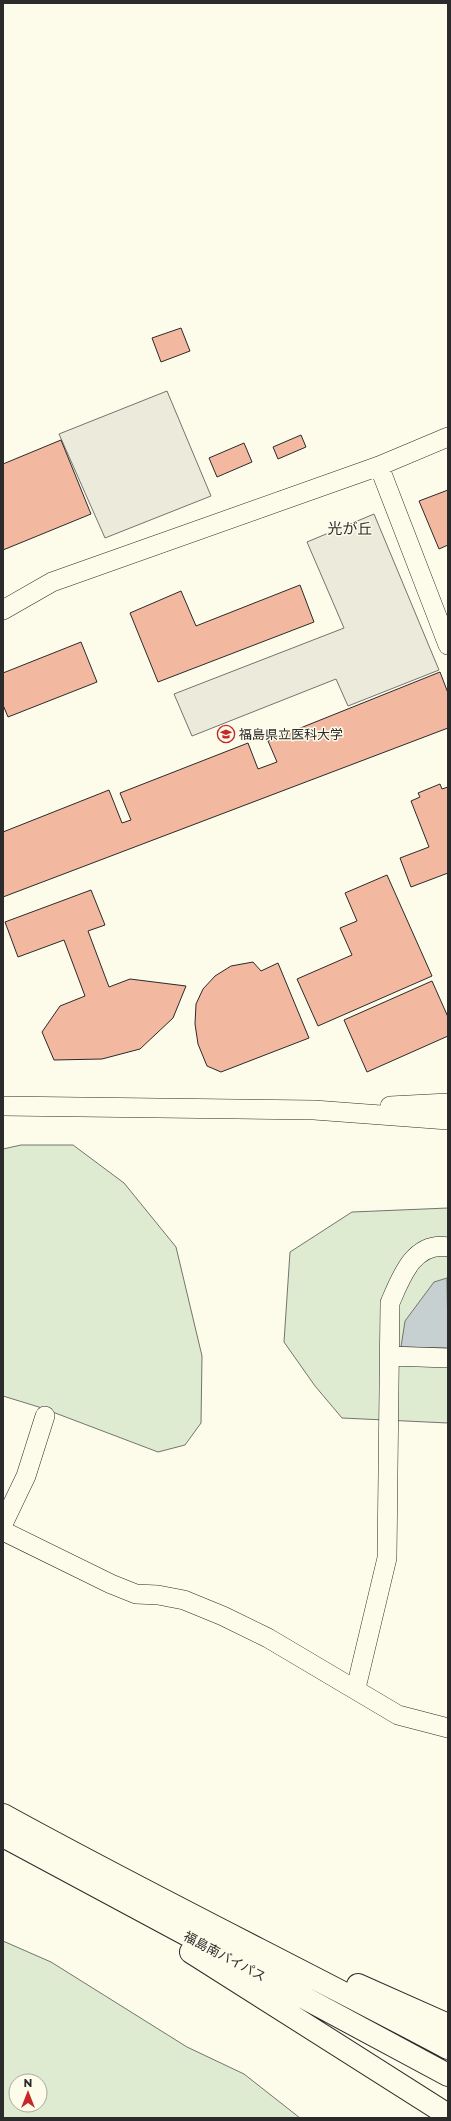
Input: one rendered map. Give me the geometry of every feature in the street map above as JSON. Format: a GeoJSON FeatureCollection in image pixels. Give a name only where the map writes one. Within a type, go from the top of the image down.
{"type":"FeatureCollection","features":[{"type":"Feature","properties":{"kind":"highway","name":"福島南バイパス"},"geometry":{"type":"LineString","coordinates":[[3,1815],[100,1868],[337,1989],[448,2048]]}},
{"type":"Feature","properties":{"kind":"highway","name":"福島南バイパス"},"geometry":{"type":"LineString","coordinates":[[3,1836],[448,2075]]}},
{"type":"Feature","properties":{"kind":"highway"},"geometry":{"type":"LineString","coordinates":[[40,1856],[448,2116]]}},
{"type":"Feature","properties":{"kind":"highway"},"geometry":{"type":"LineString","coordinates":[[100,1868],[448,2025]]}},
{"type":"Feature","properties":{"kind":"street"},"geometry":{"type":"LineString","coordinates":[[3,610],[52,582],[379,466],[448,437]]}},
{"type":"Feature","properties":{"kind":"street"},"geometry":{"type":"LineString","coordinates":[[379,466],[448,645]]}},
{"type":"Feature","properties":{"kind":"street"},"geometry":{"type":"LineString","coordinates":[[314,1110],[448,1103]]}},
{"type":"Feature","properties":{"kind":"street"},"geometry":{"type":"LineString","coordinates":[[3,1106],[314,1110],[448,1120]]}},
{"type":"Feature","properties":{"kind":"street"},"geometry":{"type":"LineString","coordinates":[[356,1688],[387,1558],[390,1303],[402,1275],[412,1259],[427,1249],[442,1246],[448,1247]]}},
{"type":"Feature","properties":{"kind":"street"},"geometry":{"type":"LineString","coordinates":[[389,1356],[448,1358]]}},
{"type":"Feature","properties":{"kind":"street"},"geometry":{"type":"LineString","coordinates":[[3,1524],[26,1476],[45,1416]]}},
{"type":"Feature","properties":{"kind":"street"},"geometry":{"type":"LineString","coordinates":[[3,1531],[111,1584],[136,1594],[158,1594],[184,1600],[223,1616],[268,1638],[356,1688],[398,1715],[448,1728]]}},
{"type":"Feature","properties":{"kind":"green space"},"geometry":{"type":"Polygon","coordinates":[[[21,1145],[73,1145],[124,1183],[176,1247],[202,1356],[201,1423],[185,1445],[158,1452],[42,1408],[3,1396],[3,1149],[21,1145]]]}},
{"type":"Feature","properties":{"kind":"green space"},"geometry":{"type":"Polygon","coordinates":[[[448,1208],[448,1423],[342,1418],[315,1386],[284,1342],[290,1252],[352,1212],[448,1208]]]}},
{"type":"Feature","properties":{"kind":"green space"},"geometry":{"type":"Polygon","coordinates":[[[3,1941],[51,1962],[187,2047],[244,2074],[300,2118],[3,2118],[3,1941]]]}},
{"type":"Feature","properties":{"kind":"shaded area"},"geometry":{"type":"Polygon","coordinates":[[[167,391],[211,496],[105,538],[59,434],[167,391]]]}},
{"type":"Feature","properties":{"kind":"shaded area"},"geometry":{"type":"Polygon","coordinates":[[[374,514],[439,670],[348,706],[336,679],[192,736],[174,694],[344,628],[307,542],[374,514]]]}},
{"type":"Feature","properties":{"kind":"shaded area"},"geometry":{"type":"Polygon","coordinates":[[[447,1278],[448,1348],[401,1347],[405,1321],[434,1282],[447,1278]]]}},
{"type":"Feature","properties":{"kind":"building"},"geometry":{"type":"Polygon","coordinates":[[[181,328],[190,351],[161,362],[152,338],[181,328]]]}},
{"type":"Feature","properties":{"kind":"building"},"geometry":{"type":"Polygon","coordinates":[[[301,435],[306,447],[278,459],[273,447],[301,435]]]}},
{"type":"Feature","properties":{"kind":"building"},"geometry":{"type":"Polygon","coordinates":[[[61,440],[91,514],[3,550],[3,464],[61,440]]]}},
{"type":"Feature","properties":{"kind":"building"},"geometry":{"type":"Polygon","coordinates":[[[244,443],[252,462],[217,477],[209,458],[244,443]]]}},
{"type":"Feature","properties":{"kind":"building"},"geometry":{"type":"Polygon","coordinates":[[[448,490],[448,545],[439,549],[419,501],[448,490]]]}},
{"type":"Feature","properties":{"kind":"building"},"geometry":{"type":"Polygon","coordinates":[[[300,585],[314,622],[158,682],[130,613],[181,591],[196,626],[300,585]]]}},
{"type":"Feature","properties":{"kind":"building"},"geometry":{"type":"Polygon","coordinates":[[[81,642],[97,682],[8,717],[3,705],[3,673],[81,642]]]}},
{"type":"Feature","properties":{"kind":"building"},"geometry":{"type":"Polygon","coordinates":[[[440,672],[448,693],[448,728],[3,897],[3,832],[109,790],[122,823],[131,820],[120,793],[248,743],[258,769],[277,762],[268,741],[440,672]]]}},
{"type":"Feature","properties":{"kind":"building"},"geometry":{"type":"Polygon","coordinates":[[[440,784],[442,789],[448,787],[448,873],[411,887],[400,858],[429,847],[411,801],[420,797],[418,793],[440,784]]]}},
{"type":"Feature","properties":{"kind":"building"},"geometry":{"type":"Polygon","coordinates":[[[387,875],[432,976],[318,1026],[297,979],[352,955],[340,928],[357,921],[345,893],[387,875]]]}},
{"type":"Feature","properties":{"kind":"building"},"geometry":{"type":"Polygon","coordinates":[[[91,890],[105,925],[88,931],[109,987],[130,979],[186,986],[173,1018],[140,1049],[102,1059],[54,1060],[42,1032],[60,1006],[85,996],[64,940],[18,957],[5,922],[91,890]]]}},
{"type":"Feature","properties":{"kind":"building"},"geometry":{"type":"Polygon","coordinates":[[[253,962],[261,971],[278,963],[309,1038],[221,1072],[207,1066],[198,1044],[195,1024],[196,1004],[203,989],[215,976],[231,966],[253,962]]]}},
{"type":"Feature","properties":{"kind":"building"},"geometry":{"type":"Polygon","coordinates":[[[432,981],[448,1017],[448,1036],[367,1072],[344,1020],[432,981]]]}},
{"type":"Feature","properties":{"kind":"place","name":"福島県立医科大学"},"geometry":{"type":"Point","coordinates":[226,734]}},
{"type":"Feature","properties":{"kind":"district","name":"光が丘"},"geometry":{"type":"Point","coordinates":[350,529]}}]}
